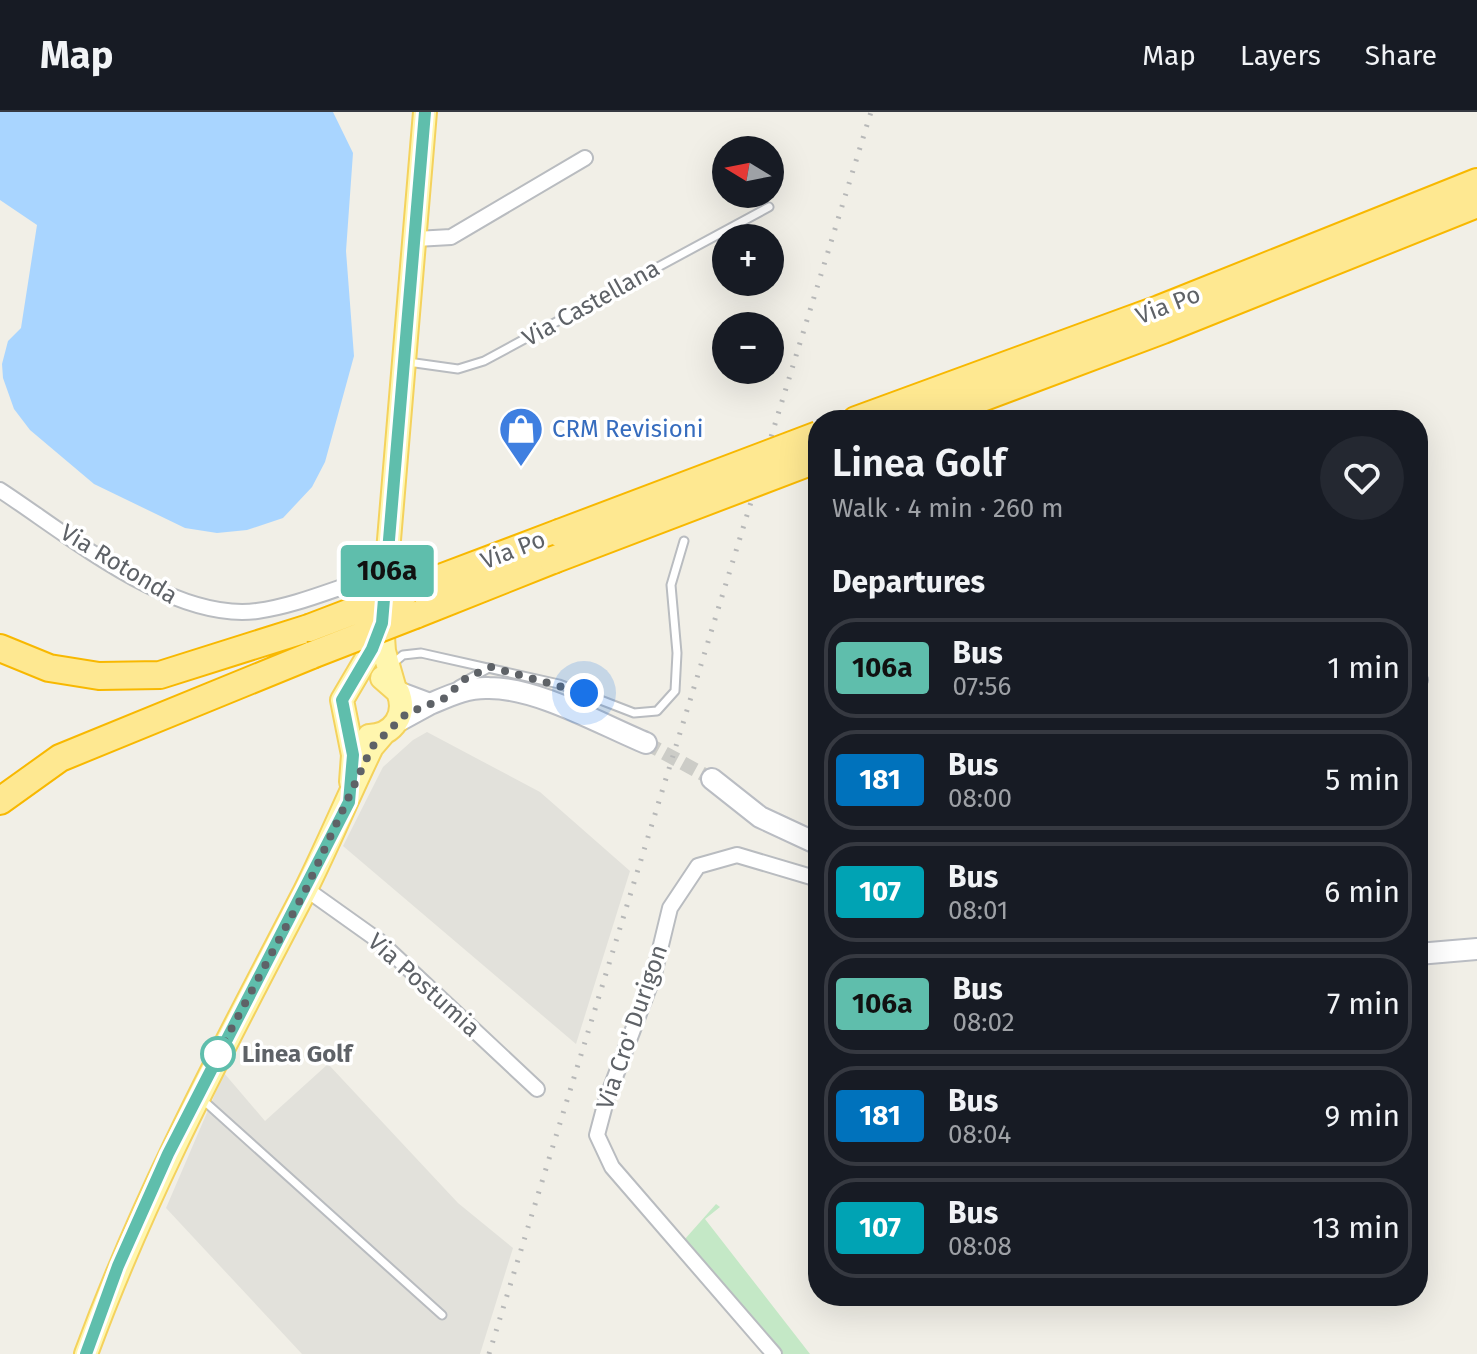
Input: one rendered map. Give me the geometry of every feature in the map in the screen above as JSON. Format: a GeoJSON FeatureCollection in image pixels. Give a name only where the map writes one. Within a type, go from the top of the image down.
{"type":"FeatureCollection","features":[{"type":"Feature","properties":{"kind":"highway","name":"Via Po"},"geometry":{"type":"LineString","coordinates":[[883,410],[1159,309],[1477,182]]}},
{"type":"Feature","properties":{"kind":"highway","name":"Via Po"},"geometry":{"type":"LineString","coordinates":[[950,410],[1163,330],[1477,204]]}},
{"type":"Feature","properties":{"kind":"highway","name":"Via Po"},"geometry":{"type":"LineString","coordinates":[[0,801],[60,758],[312,655],[413,602],[559,533],[808,439]]}},
{"type":"Feature","properties":{"kind":"highway","name":"Via Po"},"geometry":{"type":"LineString","coordinates":[[0,648],[49,668],[99,676],[160,675],[309,628],[413,602],[553,560],[808,463]]}},
{"type":"Feature","properties":{"kind":"main road"},"geometry":{"type":"LineString","coordinates":[[349,802],[353,755],[342,700],[372,649],[382,623],[425,112]]}},
{"type":"Feature","properties":{"kind":"main road"},"geometry":{"type":"LineString","coordinates":[[86,1354],[124,1252],[197,1094],[306,889],[372,747],[391,727],[402,705],[394,683],[382,623]]}},
{"type":"Feature","properties":{"kind":"main road"},"geometry":{"type":"LineString","coordinates":[[351,684],[368,676],[394,683]]}},
{"type":"Feature","properties":{"kind":"main road"},"geometry":{"type":"LineString","coordinates":[[345,719],[358,733],[391,727]]}},
{"type":"Feature","properties":{"kind":"street"},"geometry":{"type":"LineString","coordinates":[[416,239],[451,237],[585,158]]}},
{"type":"Feature","properties":{"kind":"street","name":"Via Rotonda"},"geometry":{"type":"LineString","coordinates":[[0,490],[172,599],[206,609],[255,611],[387,573]]}},
{"type":"Feature","properties":{"kind":"street"},"geometry":{"type":"LineString","coordinates":[[394,683],[437,701]]}},
{"type":"Feature","properties":{"kind":"street"},"geometry":{"type":"LineString","coordinates":[[391,727],[437,701],[475,689],[519,692],[646,743]]}},
{"type":"Feature","properties":{"kind":"street"},"geometry":{"type":"LineString","coordinates":[[712,779],[760,817],[808,839]]}},
{"type":"Feature","properties":{"kind":"street","name":"Via Cro' Durigon"},"geometry":{"type":"LineString","coordinates":[[774,1354],[612,1167],[597,1135],[606,1101],[654,974],[670,908],[698,866],[737,855],[808,876]]}},
{"type":"Feature","properties":{"kind":"street","name":"Via Postumia"},"geometry":{"type":"LineString","coordinates":[[306,889],[379,941],[537,1089]]}},
{"type":"Feature","properties":{"kind":"street"},"geometry":{"type":"LineString","coordinates":[[1428,953],[1477,949]]}},
{"type":"Feature","properties":{"kind":"lane","name":"Via Castellana"},"geometry":{"type":"LineString","coordinates":[[405,362],[458,369],[484,361],[767,208]]}},
{"type":"Feature","properties":{"kind":"lane"},"geometry":{"type":"LineString","coordinates":[[394,683],[396,660],[409,654],[491,667],[559,684],[634,713],[657,711],[675,691],[677,653],[671,585],[684,541]]}},
{"type":"Feature","properties":{"kind":"lane"},"geometry":{"type":"LineString","coordinates":[[437,701],[466,678],[491,667]]}},
{"type":"Feature","properties":{"kind":"lane"},"geometry":{"type":"LineString","coordinates":[[197,1094],[442,1315]]}},
{"type":"Feature","properties":{"kind":"shaded area"},"geometry":{"type":"Polygon","coordinates":[[[427,732],[540,792],[630,871],[576,1044],[343,846],[383,767],[413,740],[427,732]]]}},
{"type":"Feature","properties":{"kind":"shaded area"},"geometry":{"type":"Polygon","coordinates":[[[328,1064],[458,1203],[513,1248],[480,1354],[302,1354],[166,1208],[224,1073],[265,1121],[328,1064]]]}},
{"type":"Feature","properties":{"kind":"green space"},"geometry":{"type":"Polygon","coordinates":[[[716,1204],[720,1207],[705,1219],[810,1354],[768,1354],[677,1248],[716,1204]]]}},
{"type":"Feature","properties":{"kind":"water"},"geometry":{"type":"Polygon","coordinates":[[[0,112],[333,112],[353,153],[346,251],[354,356],[325,462],[312,487],[283,518],[247,530],[217,533],[185,528],[94,484],[30,430],[14,409],[3,378],[2,364],[8,341],[21,328],[37,225],[0,200],[0,112]]]}},
{"type":"Feature","properties":{"kind":"tunnel"},"geometry":{"type":"LineString","coordinates":[[646,743],[712,779]]}},
{"type":"Feature","properties":{"kind":"railway"},"geometry":{"type":"LineString","coordinates":[[489,1354],[871,112]]}},
{"type":"Feature","properties":{"kind":"bus line","name":"106a"},"geometry":{"type":"LineString","coordinates":[[86,1354],[118,1266],[168,1154],[349,802],[353,755],[342,700],[372,649],[382,623],[425,112]]}},
{"type":"Feature","properties":{"kind":"place","name":"CRM Revisioni"},"geometry":{"type":"Point","coordinates":[521,468]}},
{"type":"Feature","properties":{"kind":"place","name":"Linea Golf"},"geometry":{"type":"Point","coordinates":[218,1054]}},
{"type":"Feature","properties":{"kind":"route"},"geometry":{"type":"LineString","coordinates":[[218,1054],[306,889],[372,747],[384,733],[406,714],[445,698],[466,678],[491,667],[584,693]]}}]}
